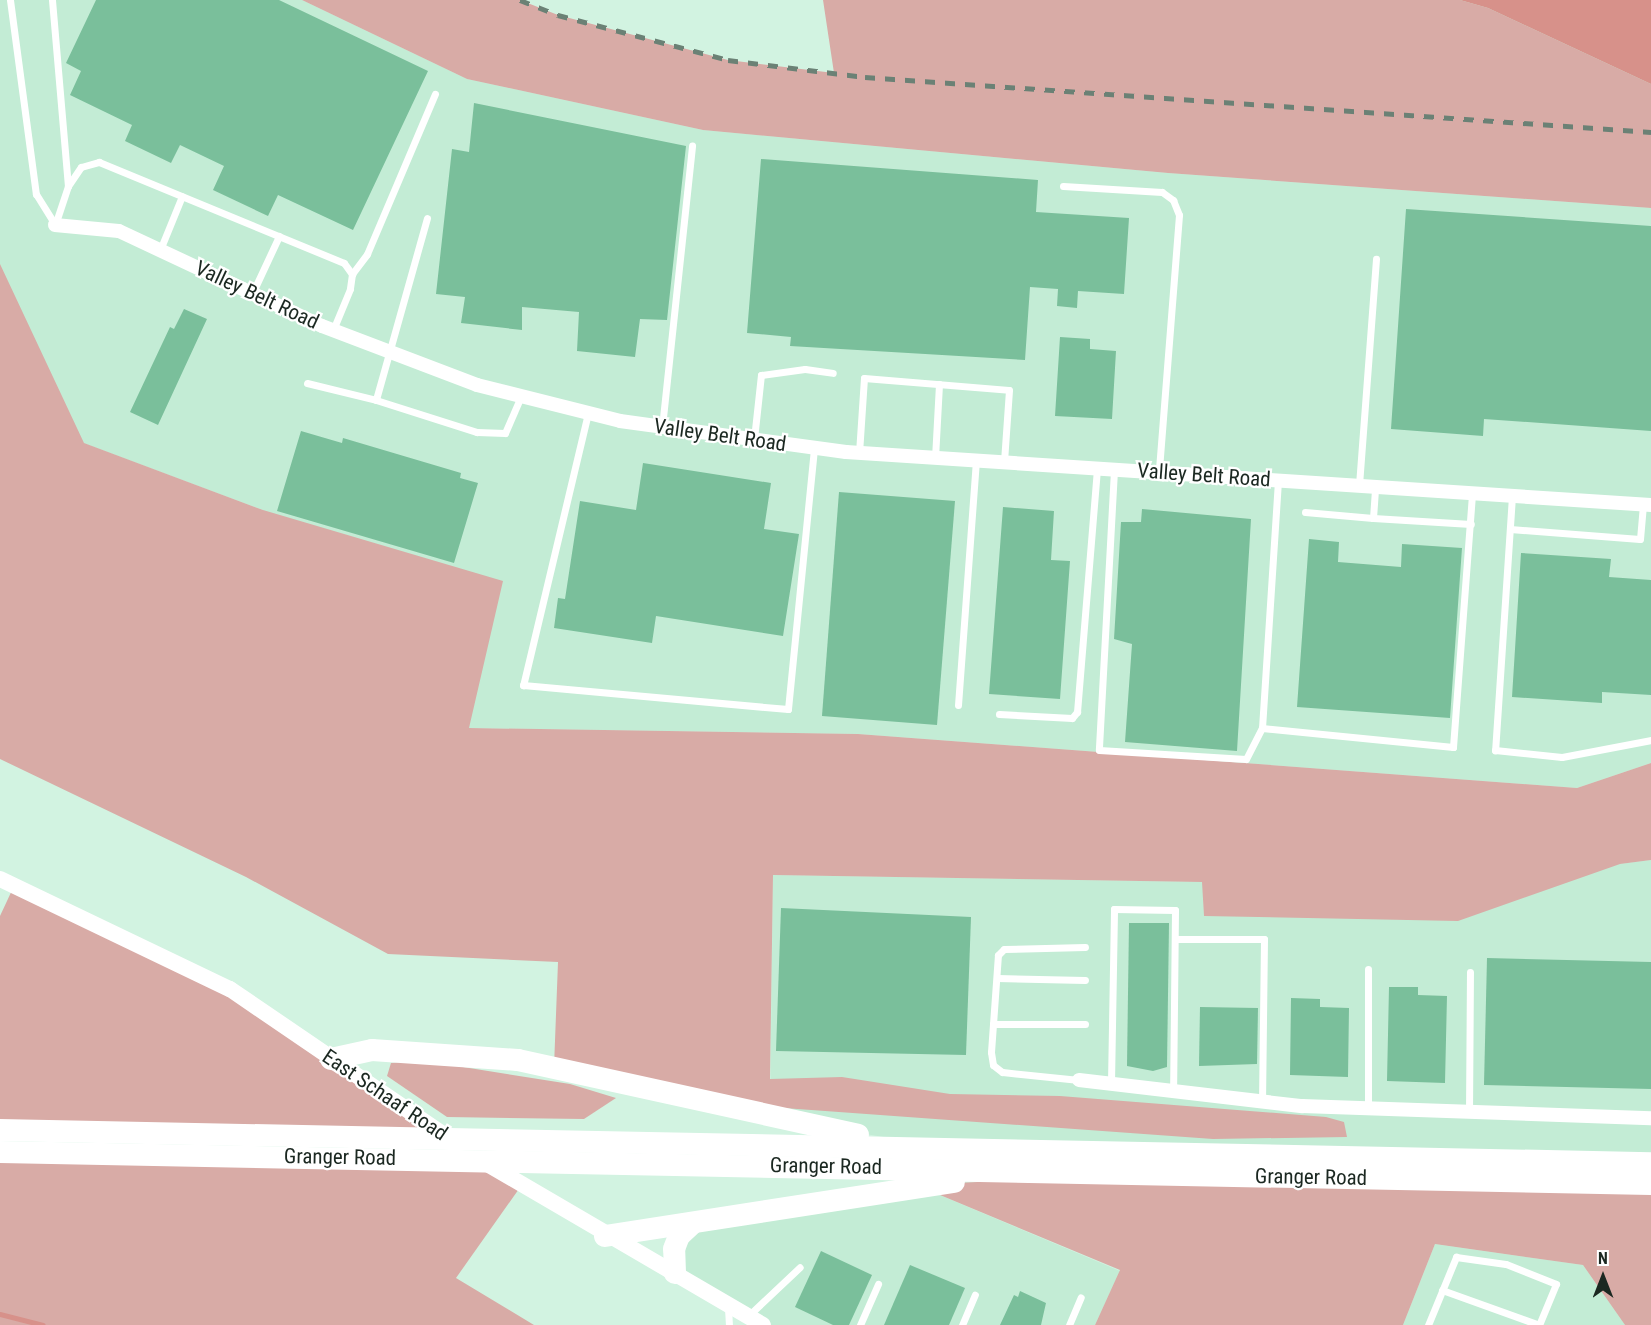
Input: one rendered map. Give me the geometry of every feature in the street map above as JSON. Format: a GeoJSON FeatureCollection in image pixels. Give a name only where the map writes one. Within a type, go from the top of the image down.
{"type":"FeatureCollection","features":[{"type":"Feature","properties":{"kind":"main road"},"geometry":{"type":"LineString","coordinates":[[331,1059],[372,1050],[518,1060],[801,1126],[961,1150]]}},
{"type":"Feature","properties":{"kind":"main road","name":"Granger Road"},"geometry":{"type":"LineString","coordinates":[[0,1130],[1651,1163]]}},
{"type":"Feature","properties":{"kind":"main road","name":"Granger Road"},"geometry":{"type":"LineString","coordinates":[[0,1152],[1651,1184]]}},
{"type":"Feature","properties":{"kind":"main road"},"geometry":{"type":"LineString","coordinates":[[605,1236],[692,1224],[916,1185],[1144,1174]]}},
{"type":"Feature","properties":{"kind":"main road"},"geometry":{"type":"LineString","coordinates":[[675,1273],[679,1236],[692,1224]]}},
{"type":"Feature","properties":{"kind":"street","name":"Valley Belt Road"},"geometry":{"type":"LineString","coordinates":[[55,225],[119,231],[333,330],[477,385],[588,413],[754,440],[859,453],[1473,491],[1512,496],[1647,505]]}},
{"type":"Feature","properties":{"kind":"street","name":"East Schaaf Road"},"geometry":{"type":"LineString","coordinates":[[0,879],[210,978],[520,1186],[763,1325]]}},
{"type":"Feature","properties":{"kind":"street"},"geometry":{"type":"LineString","coordinates":[[1079,1080],[1173,1092],[1368,1110],[1651,1118]]}},
{"type":"Feature","properties":{"kind":"lane"},"geometry":{"type":"LineString","coordinates":[[10,0],[36,194],[55,225]]}},
{"type":"Feature","properties":{"kind":"lane"},"geometry":{"type":"LineString","coordinates":[[52,0],[68,186]]}},
{"type":"Feature","properties":{"kind":"lane"},"geometry":{"type":"LineString","coordinates":[[333,330],[352,274],[367,254],[435,94]]}},
{"type":"Feature","properties":{"kind":"lane"},"geometry":{"type":"LineString","coordinates":[[662,426],[693,146]]}},
{"type":"Feature","properties":{"kind":"lane"},"geometry":{"type":"LineString","coordinates":[[55,225],[68,186],[81,167],[99,162],[344,263],[352,274]]}},
{"type":"Feature","properties":{"kind":"lane"},"geometry":{"type":"LineString","coordinates":[[1063,186],[1162,192],[1173,200],[1179,215],[1159,471]]}},
{"type":"Feature","properties":{"kind":"lane"},"geometry":{"type":"LineString","coordinates":[[160,250],[182,196]]}},
{"type":"Feature","properties":{"kind":"lane"},"geometry":{"type":"LineString","coordinates":[[376,400],[427,218]]}},
{"type":"Feature","properties":{"kind":"lane"},"geometry":{"type":"LineString","coordinates":[[252,294],[279,236]]}},
{"type":"Feature","properties":{"kind":"lane"},"geometry":{"type":"LineString","coordinates":[[1359,485],[1376,259]]}},
{"type":"Feature","properties":{"kind":"lane"},"geometry":{"type":"LineString","coordinates":[[754,440],[761,375],[805,369],[833,373]]}},
{"type":"Feature","properties":{"kind":"lane"},"geometry":{"type":"LineString","coordinates":[[859,453],[864,378],[1009,390],[1004,462]]}},
{"type":"Feature","properties":{"kind":"lane"},"geometry":{"type":"LineString","coordinates":[[307,383],[376,400],[477,432],[505,433],[521,396]]}},
{"type":"Feature","properties":{"kind":"lane"},"geometry":{"type":"LineString","coordinates":[[934,458],[939,384]]}},
{"type":"Feature","properties":{"kind":"lane"},"geometry":{"type":"LineString","coordinates":[[588,413],[523,685],[788,709],[814,448]]}},
{"type":"Feature","properties":{"kind":"lane"},"geometry":{"type":"LineString","coordinates":[[958,705],[976,460]]}},
{"type":"Feature","properties":{"kind":"lane"},"geometry":{"type":"LineString","coordinates":[[999,714],[1072,718],[1077,712],[1097,468]]}},
{"type":"Feature","properties":{"kind":"lane"},"geometry":{"type":"LineString","coordinates":[[1114,469],[1098,750],[1246,759],[1262,728],[1278,480]]}},
{"type":"Feature","properties":{"kind":"lane"},"geometry":{"type":"LineString","coordinates":[[1373,518],[1375,486]]}},
{"type":"Feature","properties":{"kind":"lane"},"geometry":{"type":"LineString","coordinates":[[1262,728],[1453,747],[1473,491]]}},
{"type":"Feature","properties":{"kind":"lane"},"geometry":{"type":"LineString","coordinates":[[1512,496],[1495,750],[1562,757],[1651,740]]}},
{"type":"Feature","properties":{"kind":"lane"},"geometry":{"type":"LineString","coordinates":[[1510,529],[1640,539],[1647,505]]}},
{"type":"Feature","properties":{"kind":"lane"},"geometry":{"type":"LineString","coordinates":[[1305,512],[1470,524]]}},
{"type":"Feature","properties":{"kind":"lane"},"geometry":{"type":"LineString","coordinates":[[1111,1083],[1114,909],[1175,910],[1173,1092]]}},
{"type":"Feature","properties":{"kind":"lane"},"geometry":{"type":"LineString","coordinates":[[1174,939],[1264,939],[1262,1100]]}},
{"type":"Feature","properties":{"kind":"lane"},"geometry":{"type":"LineString","coordinates":[[1079,1080],[1002,1072],[993,1065],[993,1024],[998,955],[1004,949],[1085,947]]}},
{"type":"Feature","properties":{"kind":"lane"},"geometry":{"type":"LineString","coordinates":[[1368,969],[1368,1110]]}},
{"type":"Feature","properties":{"kind":"lane"},"geometry":{"type":"LineString","coordinates":[[1469,1113],[1470,972]]}},
{"type":"Feature","properties":{"kind":"lane"},"geometry":{"type":"LineString","coordinates":[[997,978],[1085,980]]}},
{"type":"Feature","properties":{"kind":"lane"},"geometry":{"type":"LineString","coordinates":[[993,1024],[1085,1024]]}},
{"type":"Feature","properties":{"kind":"lane"},"geometry":{"type":"LineString","coordinates":[[1428,1325],[1442,1290],[1456,1257],[1506,1264],[1556,1284],[1539,1325],[1442,1290]]}},
{"type":"Feature","properties":{"kind":"lane"},"geometry":{"type":"LineString","coordinates":[[748,1316],[800,1267]]}},
{"type":"Feature","properties":{"kind":"lane"},"geometry":{"type":"LineString","coordinates":[[860,1325],[878,1284]]}},
{"type":"Feature","properties":{"kind":"lane"},"geometry":{"type":"LineString","coordinates":[[962,1325],[975,1295]]}},
{"type":"Feature","properties":{"kind":"lane"},"geometry":{"type":"LineString","coordinates":[[1069,1325],[1081,1297]]}},
{"type":"Feature","properties":{"kind":"lane"},"geometry":{"type":"LineString","coordinates":[[728,1304],[729,1325]]}},
{"type":"Feature","properties":{"kind":"shaded area"},"geometry":{"type":"Polygon","coordinates":[[[0,0],[302,0],[467,79],[703,130],[1168,173],[1651,208],[1651,763],[1577,788],[858,734],[468,728],[263,510],[83,443],[0,278],[0,0]]]}},
{"type":"Feature","properties":{"kind":"shaded area"},"geometry":{"type":"Polygon","coordinates":[[[302,0],[520,0],[558,15],[728,60],[834,73],[823,0],[1460,0],[1488,8],[1651,84],[1651,208],[1168,173],[703,130],[467,79],[302,0]]]}},
{"type":"Feature","properties":{"kind":"shaded area"},"geometry":{"type":"Polygon","coordinates":[[[1460,0],[1651,0],[1651,84],[1488,8],[1460,0]]]}},
{"type":"Feature","properties":{"kind":"shaded area"},"geometry":{"type":"Polygon","coordinates":[[[0,264],[84,443],[263,510],[503,581],[469,728],[858,734],[1577,788],[1651,763],[1651,860],[1620,864],[1458,921],[1204,916],[1202,882],[773,875],[770,1079],[842,1077],[950,1094],[1060,1096],[1326,1117],[1344,1122],[1347,1137],[1213,1139],[770,1107],[554,1067],[558,962],[388,954],[246,877],[0,759],[0,264]]]}},
{"type":"Feature","properties":{"kind":"shaded area"},"geometry":{"type":"Polygon","coordinates":[[[1651,860],[1651,1163],[961,1150],[770,1118],[773,875],[1203,882],[1204,916],[1651,860]]]}},
{"type":"Feature","properties":{"kind":"shaded area"},"geometry":{"type":"Polygon","coordinates":[[[14,886],[210,978],[448,1138],[0,1130],[0,916],[14,886]]]}},
{"type":"Feature","properties":{"kind":"shaded area"},"geometry":{"type":"Polygon","coordinates":[[[419,1060],[570,1084],[616,1098],[584,1119],[447,1117],[387,1076],[391,1063],[419,1060]]]}},
{"type":"Feature","properties":{"kind":"shaded area"},"geometry":{"type":"Polygon","coordinates":[[[0,1152],[478,1158],[521,1186],[456,1278],[534,1325],[0,1325],[0,1152]]]}},
{"type":"Feature","properties":{"kind":"shaded area"},"geometry":{"type":"Polygon","coordinates":[[[1144,1174],[1651,1184],[1651,1325],[1625,1325],[1583,1265],[1435,1244],[1403,1325],[1095,1325],[1120,1270],[916,1185],[1144,1174]]]}},
{"type":"Feature","properties":{"kind":"shaded area"},"geometry":{"type":"Polygon","coordinates":[[[916,1185],[1120,1271],[1095,1325],[763,1325],[675,1273],[679,1236],[916,1185]]]}},
{"type":"Feature","properties":{"kind":"shaded area"},"geometry":{"type":"Polygon","coordinates":[[[1435,1244],[1583,1265],[1625,1325],[1403,1325],[1435,1244]]]}},
{"type":"Feature","properties":{"kind":"building"},"geometry":{"type":"Polygon","coordinates":[[[96,0],[279,0],[428,71],[353,230],[278,195],[268,216],[213,190],[224,166],[180,145],[171,163],[125,141],[132,125],[70,95],[81,71],[66,63],[96,0]]]}},
{"type":"Feature","properties":{"kind":"building"},"geometry":{"type":"Polygon","coordinates":[[[474,103],[686,146],[667,320],[640,319],[635,357],[577,351],[579,312],[522,307],[522,330],[461,323],[465,297],[436,294],[452,149],[469,152],[474,103]]]}},
{"type":"Feature","properties":{"kind":"building"},"geometry":{"type":"Polygon","coordinates":[[[761,159],[1038,180],[1036,212],[1129,218],[1124,294],[1078,291],[1077,308],[1057,306],[1058,289],[1030,287],[1025,360],[790,346],[791,337],[747,333],[761,159]]]}},
{"type":"Feature","properties":{"kind":"building"},"geometry":{"type":"Polygon","coordinates":[[[1406,209],[1651,226],[1651,431],[1484,419],[1483,436],[1391,429],[1406,209]]]}},
{"type":"Feature","properties":{"kind":"building"},"geometry":{"type":"Polygon","coordinates":[[[184,309],[207,319],[158,425],[130,412],[170,327],[174,329],[184,309]]]}},
{"type":"Feature","properties":{"kind":"building"},"geometry":{"type":"Polygon","coordinates":[[[1060,337],[1090,339],[1090,349],[1116,351],[1112,419],[1055,416],[1060,337]]]}},
{"type":"Feature","properties":{"kind":"building"},"geometry":{"type":"Polygon","coordinates":[[[301,431],[342,443],[343,438],[461,473],[460,478],[478,483],[454,563],[277,511],[301,431]]]}},
{"type":"Feature","properties":{"kind":"building"},"geometry":{"type":"Polygon","coordinates":[[[643,463],[771,483],[764,529],[799,534],[783,636],[656,616],[652,643],[554,628],[558,598],[565,599],[580,501],[636,510],[643,463]]]}},
{"type":"Feature","properties":{"kind":"building"},"geometry":{"type":"Polygon","coordinates":[[[839,492],[955,501],[937,725],[822,716],[839,492]]]}},
{"type":"Feature","properties":{"kind":"building"},"geometry":{"type":"Polygon","coordinates":[[[1003,507],[1054,511],[1051,560],[1070,561],[1060,699],[989,694],[1003,507]]]}},
{"type":"Feature","properties":{"kind":"building"},"geometry":{"type":"Polygon","coordinates":[[[1142,509],[1251,519],[1237,751],[1125,742],[1132,644],[1114,639],[1121,522],[1141,522],[1142,509]]]}},
{"type":"Feature","properties":{"kind":"building"},"geometry":{"type":"Polygon","coordinates":[[[1309,539],[1339,542],[1338,562],[1401,567],[1402,544],[1462,548],[1450,718],[1297,707],[1309,539]]]}},
{"type":"Feature","properties":{"kind":"building"},"geometry":{"type":"Polygon","coordinates":[[[1521,553],[1611,559],[1609,577],[1651,580],[1651,695],[1602,692],[1602,703],[1512,697],[1521,553]]]}},
{"type":"Feature","properties":{"kind":"building"},"geometry":{"type":"Polygon","coordinates":[[[781,908],[971,917],[966,1055],[776,1051],[781,908]]]}},
{"type":"Feature","properties":{"kind":"building"},"geometry":{"type":"Polygon","coordinates":[[[1129,923],[1169,923],[1167,1067],[1153,1071],[1127,1066],[1129,923]]]}},
{"type":"Feature","properties":{"kind":"building"},"geometry":{"type":"Polygon","coordinates":[[[1487,958],[1651,962],[1651,1089],[1484,1085],[1487,958]]]}},
{"type":"Feature","properties":{"kind":"building"},"geometry":{"type":"Polygon","coordinates":[[[1389,987],[1418,987],[1418,995],[1447,996],[1445,1083],[1387,1081],[1389,987]]]}},
{"type":"Feature","properties":{"kind":"building"},"geometry":{"type":"Polygon","coordinates":[[[1291,998],[1320,999],[1320,1007],[1349,1008],[1348,1077],[1290,1075],[1291,998]]]}},
{"type":"Feature","properties":{"kind":"building"},"geometry":{"type":"Polygon","coordinates":[[[1200,1007],[1258,1008],[1257,1064],[1199,1066],[1200,1007]]]}},
{"type":"Feature","properties":{"kind":"building"},"geometry":{"type":"Polygon","coordinates":[[[821,1251],[872,1275],[849,1325],[833,1325],[795,1307],[821,1251]]]}},
{"type":"Feature","properties":{"kind":"building"},"geometry":{"type":"Polygon","coordinates":[[[910,1265],[965,1288],[949,1325],[884,1325],[910,1265]]]}},
{"type":"Feature","properties":{"kind":"building"},"geometry":{"type":"Polygon","coordinates":[[[1020,1291],[1046,1303],[1041,1325],[1000,1325],[1014,1295],[1018,1297],[1020,1291]]]}},
{"type":"Feature","properties":{"kind":"waterway"},"geometry":{"type":"LineString","coordinates":[[0,1314],[43,1325]]}},
{"type":"Feature","properties":{"kind":"railway"},"geometry":{"type":"LineString","coordinates":[[520,0],[558,15],[728,60],[865,77],[1651,132]]}}]}
